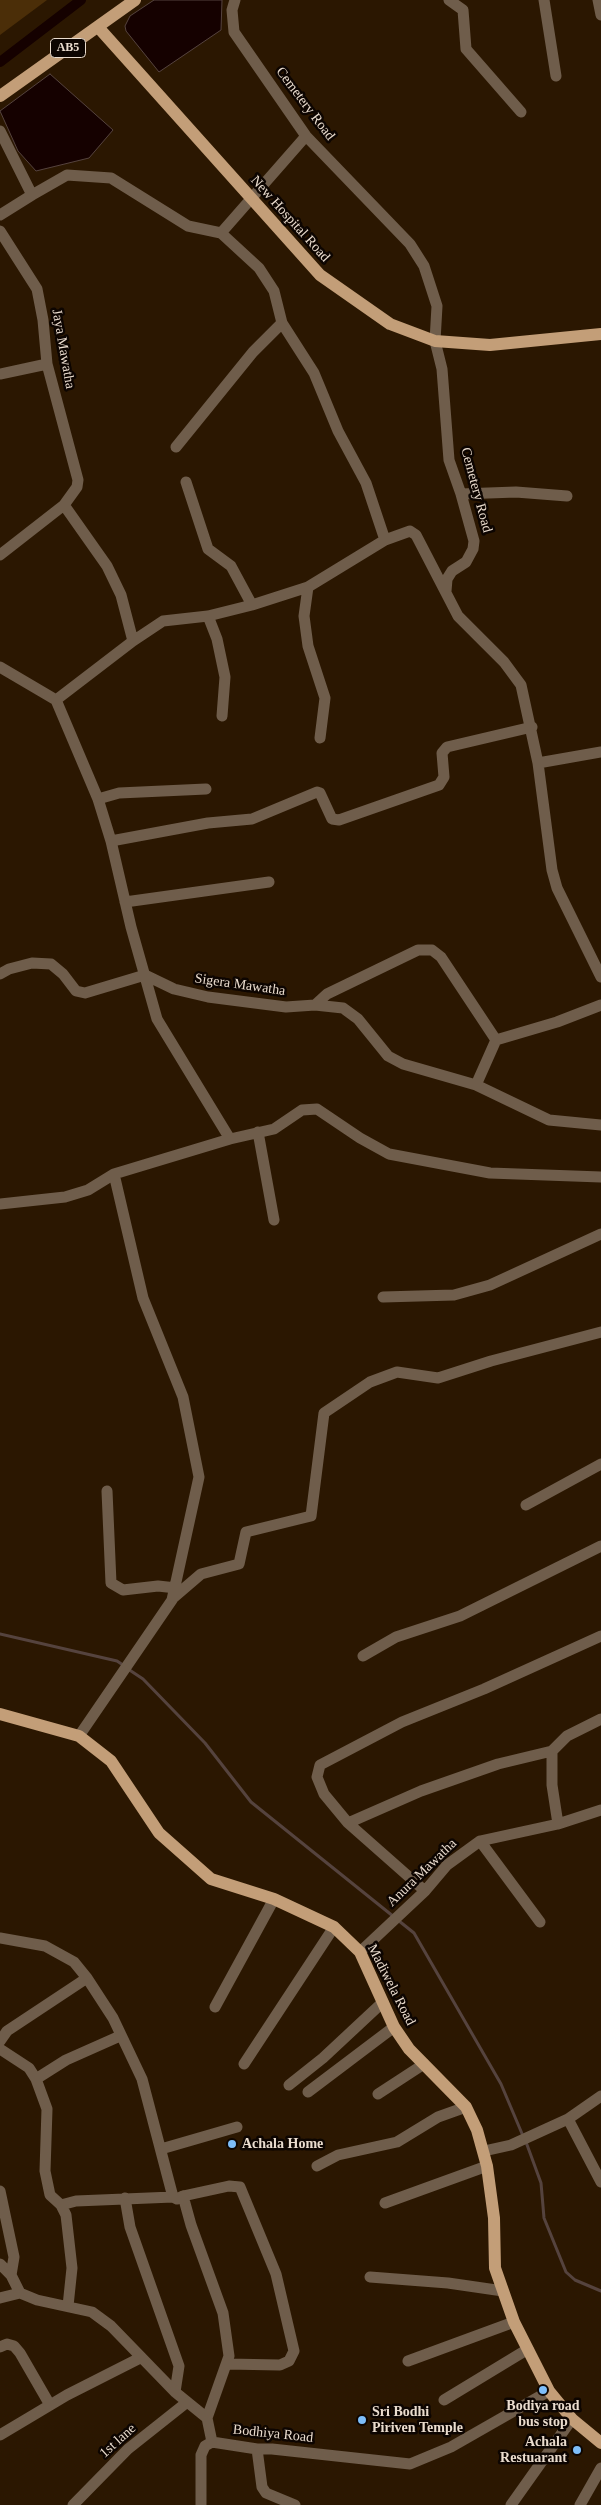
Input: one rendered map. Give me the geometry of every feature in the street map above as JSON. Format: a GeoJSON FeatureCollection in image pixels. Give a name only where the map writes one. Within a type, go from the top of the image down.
{"type":"FeatureCollection","features":[{"type":"Feature","properties":{"kind":"main road","name":"AB5"},"geometry":{"type":"LineString","coordinates":[[0,96],[135,0]]}},
{"type":"Feature","properties":{"kind":"main road","name":"New Hospital Road"},"geometry":{"type":"LineString","coordinates":[[98,27],[320,275],[390,324],[435,341],[490,345],[601,334]]}},
{"type":"Feature","properties":{"kind":"main road","name":"Madiwela Road"},"geometry":{"type":"LineString","coordinates":[[0,1714],[79,1736],[111,1761],[159,1833],[211,1879],[274,1899],[334,1927],[360,1952],[394,2027],[424,2064],[466,2107],[484,2151],[494,2218],[495,2268],[514,2322],[550,2391],[572,2419],[601,2443]]}},
{"type":"Feature","properties":{"kind":"street","name":"Cemetery Road"},"geometry":{"type":"LineString","coordinates":[[236,0],[232,10],[234,32],[306,136],[410,244],[424,266],[437,306],[435,341],[442,369],[449,460],[462,494],[474,541],[474,549],[466,562],[452,571],[447,579],[446,591]]}},
{"type":"Feature","properties":{"kind":"street"},"geometry":{"type":"LineString","coordinates":[[449,0],[462,10],[466,49],[522,112]]}},
{"type":"Feature","properties":{"kind":"street"},"geometry":{"type":"LineString","coordinates":[[544,0],[556,76]]}},
{"type":"Feature","properties":{"kind":"street"},"geometry":{"type":"LineString","coordinates":[[598,0],[601,15]]}},
{"type":"Feature","properties":{"kind":"street"},"geometry":{"type":"LineString","coordinates":[[0,131],[32,195]]}},
{"type":"Feature","properties":{"kind":"street"},"geometry":{"type":"LineString","coordinates":[[221,233],[306,136]]}},
{"type":"Feature","properties":{"kind":"street"},"geometry":{"type":"LineString","coordinates":[[0,215],[67,175],[111,178],[188,226],[221,233],[258,268],[274,291],[282,323],[314,373],[338,431],[366,483],[386,540]]}},
{"type":"Feature","properties":{"kind":"street","name":"Jaya Mawatha"},"geometry":{"type":"LineString","coordinates":[[0,231],[36,289],[43,320],[47,364],[78,480],[77,487],[64,505],[0,555]]}},
{"type":"Feature","properties":{"kind":"street"},"geometry":{"type":"LineString","coordinates":[[176,447],[253,352],[282,323]]}},
{"type":"Feature","properties":{"kind":"street"},"geometry":{"type":"LineString","coordinates":[[0,374],[47,364]]}},
{"type":"Feature","properties":{"kind":"street"},"geometry":{"type":"LineString","coordinates":[[186,482],[208,548],[231,566],[252,605]]}},
{"type":"Feature","properties":{"kind":"street"},"geometry":{"type":"LineString","coordinates":[[462,494],[516,492],[567,496]]}},
{"type":"Feature","properties":{"kind":"street"},"geometry":{"type":"LineString","coordinates":[[64,505],[107,566],[121,595],[133,641]]}},
{"type":"Feature","properties":{"kind":"street"},"geometry":{"type":"LineString","coordinates":[[56,700],[133,641],[163,621],[208,616],[252,605],[308,587],[386,540],[410,531],[416,535],[458,616],[504,662],[521,685],[532,727],[552,870],[557,888],[601,977]]}},
{"type":"Feature","properties":{"kind":"street"},"geometry":{"type":"LineString","coordinates":[[308,587],[304,616],[308,646],[325,698],[320,738]]}},
{"type":"Feature","properties":{"kind":"street"},"geometry":{"type":"LineString","coordinates":[[208,616],[216,639],[225,677],[222,716]]}},
{"type":"Feature","properties":{"kind":"street"},"geometry":{"type":"LineString","coordinates":[[0,667],[56,700],[98,799],[111,841],[125,902],[157,1019],[230,1138]]}},
{"type":"Feature","properties":{"kind":"street"},"geometry":{"type":"LineString","coordinates":[[111,841],[208,823],[252,819],[317,792],[320,793],[332,818],[339,820],[439,784],[444,777],[442,753],[447,747],[532,727]]}},
{"type":"Feature","properties":{"kind":"street"},"geometry":{"type":"LineString","coordinates":[[538,763],[601,752]]}},
{"type":"Feature","properties":{"kind":"street"},"geometry":{"type":"LineString","coordinates":[[98,799],[119,793],[206,789]]}},
{"type":"Feature","properties":{"kind":"street"},"geometry":{"type":"LineString","coordinates":[[125,902],[268,882]]}},
{"type":"Feature","properties":{"kind":"street"},"geometry":{"type":"LineString","coordinates":[[315,1005],[327,994],[418,950],[432,950],[441,957],[496,1040]]}},
{"type":"Feature","properties":{"kind":"street"},"geometry":{"type":"LineString","coordinates":[[0,974],[9,969],[32,963],[51,964],[63,974],[76,991],[85,993],[145,975]]}},
{"type":"Feature","properties":{"kind":"street","name":"Sigera Mawatha"},"geometry":{"type":"LineString","coordinates":[[145,975],[174,989],[208,997],[286,1007],[315,1005],[343,1008],[358,1019],[388,1056],[403,1064],[476,1085],[549,1120],[601,1124]]}},
{"type":"Feature","properties":{"kind":"street"},"geometry":{"type":"LineString","coordinates":[[476,1085],[496,1040],[557,1022],[601,1005]]}},
{"type":"Feature","properties":{"kind":"street"},"geometry":{"type":"LineString","coordinates":[[0,1204],[65,1197],[88,1190],[114,1174],[230,1138],[274,1129],[302,1110],[317,1109],[360,1138],[389,1154],[490,1174],[601,1177]]}},
{"type":"Feature","properties":{"kind":"street"},"geometry":{"type":"LineString","coordinates":[[258,1132],[274,1220]]}},
{"type":"Feature","properties":{"kind":"street"},"geometry":{"type":"LineString","coordinates":[[114,1174],[144,1298],[183,1397],[199,1477],[182,1546],[176,1588],[172,1600]]}},
{"type":"Feature","properties":{"kind":"street"},"geometry":{"type":"LineString","coordinates":[[383,1297],[454,1295],[490,1285],[601,1234]]}},
{"type":"Feature","properties":{"kind":"street"},"geometry":{"type":"LineString","coordinates":[[79,1736],[172,1600],[201,1574],[239,1564],[246,1532],[311,1516],[324,1413],[370,1382],[397,1372],[438,1378],[491,1361],[601,1332]]}},
{"type":"Feature","properties":{"kind":"street"},"geometry":{"type":"LineString","coordinates":[[526,1505],[601,1464]]}},
{"type":"Feature","properties":{"kind":"street"},"geometry":{"type":"LineString","coordinates":[[107,1491],[111,1583],[123,1590],[158,1586],[176,1588]]}},
{"type":"Feature","properties":{"kind":"street"},"geometry":{"type":"LineString","coordinates":[[363,1656],[396,1637],[460,1616],[601,1546]]}},
{"type":"Feature","properties":{"kind":"street"},"geometry":{"type":"LineString","coordinates":[[425,1891],[348,1824],[324,1794],[317,1777],[320,1765],[402,1722],[484,1689],[601,1636]]}},
{"type":"Feature","properties":{"kind":"street"},"geometry":{"type":"LineString","coordinates":[[348,1824],[421,1791],[489,1767],[552,1751],[567,1736],[601,1720]]}},
{"type":"Feature","properties":{"kind":"street"},"geometry":{"type":"LineString","coordinates":[[552,1751],[552,1785],[558,1824]]}},
{"type":"Feature","properties":{"kind":"street","name":"Anura Mawatha"},"geometry":{"type":"LineString","coordinates":[[360,1952],[425,1891],[447,1865],[480,1841],[558,1824],[601,1810]]}},
{"type":"Feature","properties":{"kind":"street"},"geometry":{"type":"LineString","coordinates":[[480,1841],[540,1922]]}},
{"type":"Feature","properties":{"kind":"street"},"geometry":{"type":"LineString","coordinates":[[215,2007],[274,1899]]}},
{"type":"Feature","properties":{"kind":"street"},"geometry":{"type":"LineString","coordinates":[[244,2064],[334,1927]]}},
{"type":"Feature","properties":{"kind":"street"},"geometry":{"type":"LineString","coordinates":[[0,1938],[45,1946],[74,1962],[87,1978],[113,2018],[142,2079],[161,2149],[191,2225],[222,2313],[229,2356],[207,2418],[186,2403],[140,2358],[111,2326],[92,2312],[37,2300],[20,2293],[0,2298]]}},
{"type":"Feature","properties":{"kind":"street"},"geometry":{"type":"LineString","coordinates":[[68,2306],[72,2268],[66,2215],[60,2205],[50,2195],[45,2171],[47,2109],[36,2078],[29,2068],[1,2049],[14,2026],[87,1978]]}},
{"type":"Feature","properties":{"kind":"street"},"geometry":{"type":"LineString","coordinates":[[288,2085],[323,2058],[383,2002]]}},
{"type":"Feature","properties":{"kind":"street"},"geometry":{"type":"LineString","coordinates":[[308,2092],[394,2027]]}},
{"type":"Feature","properties":{"kind":"street"},"geometry":{"type":"LineString","coordinates":[[36,2078],[66,2060],[120,2036]]}},
{"type":"Feature","properties":{"kind":"street"},"geometry":{"type":"LineString","coordinates":[[378,2094],[424,2064]]}},
{"type":"Feature","properties":{"kind":"street"},"geometry":{"type":"LineString","coordinates":[[484,2151],[511,2146],[568,2119],[601,2096]]}},
{"type":"Feature","properties":{"kind":"street"},"geometry":{"type":"LineString","coordinates":[[318,2166],[338,2155],[398,2142],[438,2117],[466,2107]]}},
{"type":"Feature","properties":{"kind":"street"},"geometry":{"type":"LineString","coordinates":[[568,2119],[601,2182]]}},
{"type":"Feature","properties":{"kind":"street"},"geometry":{"type":"LineString","coordinates":[[161,2149],[236,2127]]}},
{"type":"Feature","properties":{"kind":"street"},"geometry":{"type":"LineString","coordinates":[[386,2203],[487,2166]]}},
{"type":"Feature","properties":{"kind":"street"},"geometry":{"type":"LineString","coordinates":[[60,2205],[76,2201],[178,2196],[230,2186],[240,2187],[276,2274],[294,2351],[289,2361],[280,2366],[227,2364]]}},
{"type":"Feature","properties":{"kind":"street"},"geometry":{"type":"LineString","coordinates":[[0,2191],[14,2257],[11,2275]]}},
{"type":"Feature","properties":{"kind":"street"},"geometry":{"type":"LineString","coordinates":[[125,2198],[130,2227],[179,2366],[175,2392]]}},
{"type":"Feature","properties":{"kind":"street"},"geometry":{"type":"LineString","coordinates":[[0,2264],[11,2275],[20,2293]]}},
{"type":"Feature","properties":{"kind":"street"},"geometry":{"type":"LineString","coordinates":[[370,2277],[448,2283],[503,2292]]}},
{"type":"Feature","properties":{"kind":"street"},"geometry":{"type":"LineString","coordinates":[[408,2361],[514,2322]]}},
{"type":"Feature","properties":{"kind":"street"},"geometry":{"type":"LineString","coordinates":[[0,2347],[7,2344],[14,2346],[50,2405]]}},
{"type":"Feature","properties":{"kind":"street"},"geometry":{"type":"LineString","coordinates":[[444,2400],[528,2349]]}},
{"type":"Feature","properties":{"kind":"street"},"geometry":{"type":"LineString","coordinates":[[0,2436],[50,2405],[140,2358]]}},
{"type":"Feature","properties":{"kind":"street","name":"Bodhiya Road"},"geometry":{"type":"LineString","coordinates":[[207,2418],[212,2442],[257,2449],[410,2464],[451,2447],[550,2391]]}},
{"type":"Feature","properties":{"kind":"street","name":"1st lane"},"geometry":{"type":"LineString","coordinates":[[72,2505],[128,2449],[186,2403]]}},
{"type":"Feature","properties":{"kind":"street"},"geometry":{"type":"LineString","coordinates":[[511,2505],[572,2419]]}},
{"type":"Feature","properties":{"kind":"street"},"geometry":{"type":"LineString","coordinates":[[201,2505],[201,2455],[205,2446],[212,2442]]}},
{"type":"Feature","properties":{"kind":"street"},"geometry":{"type":"LineString","coordinates":[[257,2449],[262,2488],[266,2493],[295,2505]]}},
{"type":"Feature","properties":{"kind":"street"},"geometry":{"type":"LineString","coordinates":[[580,2505],[601,2468]]}},
{"type":"Feature","properties":{"kind":"shaded area"},"geometry":{"type":"Polygon","coordinates":[[[0,0],[47,0],[0,35],[0,0]]]}},
{"type":"Feature","properties":{"kind":"shaded area"},"geometry":{"type":"Polygon","coordinates":[[[154,0],[222,0],[221,30],[159,72],[126,31],[125,26],[130,16],[154,0]]]}},
{"type":"Feature","properties":{"kind":"shaded area"},"geometry":{"type":"Polygon","coordinates":[[[50,74],[113,130],[89,158],[36,171],[18,151],[0,111],[50,74]]]}},
{"type":"Feature","properties":{"kind":"waterway"},"geometry":{"type":"LineString","coordinates":[[0,62],[81,0]]}},
{"type":"Feature","properties":{"kind":"waterway"},"geometry":{"type":"LineString","coordinates":[[0,1634],[117,1661],[123,1665]]}},
{"type":"Feature","properties":{"kind":"waterway"},"geometry":{"type":"LineString","coordinates":[[128,1669],[143,1679],[205,1743],[251,1802],[414,1933],[501,2084],[523,2136]]}},
{"type":"Feature","properties":{"kind":"waterway"},"geometry":{"type":"LineString","coordinates":[[526,2142],[541,2183],[544,2218],[566,2272],[575,2280],[601,2291]]}},
{"type":"Feature","properties":{"kind":"place","name":"Achala Home"},"geometry":{"type":"Point","coordinates":[232,2144]}},
{"type":"Feature","properties":{"kind":"place","name":"Bodiya road bus stop"},"geometry":{"type":"Point","coordinates":[543,2390]}},
{"type":"Feature","properties":{"kind":"place","name":"Sri Bodhi Piriven Temple"},"geometry":{"type":"Point","coordinates":[362,2420]}},
{"type":"Feature","properties":{"kind":"place","name":"Achala Restuarant"},"geometry":{"type":"Point","coordinates":[577,2450]}}]}
